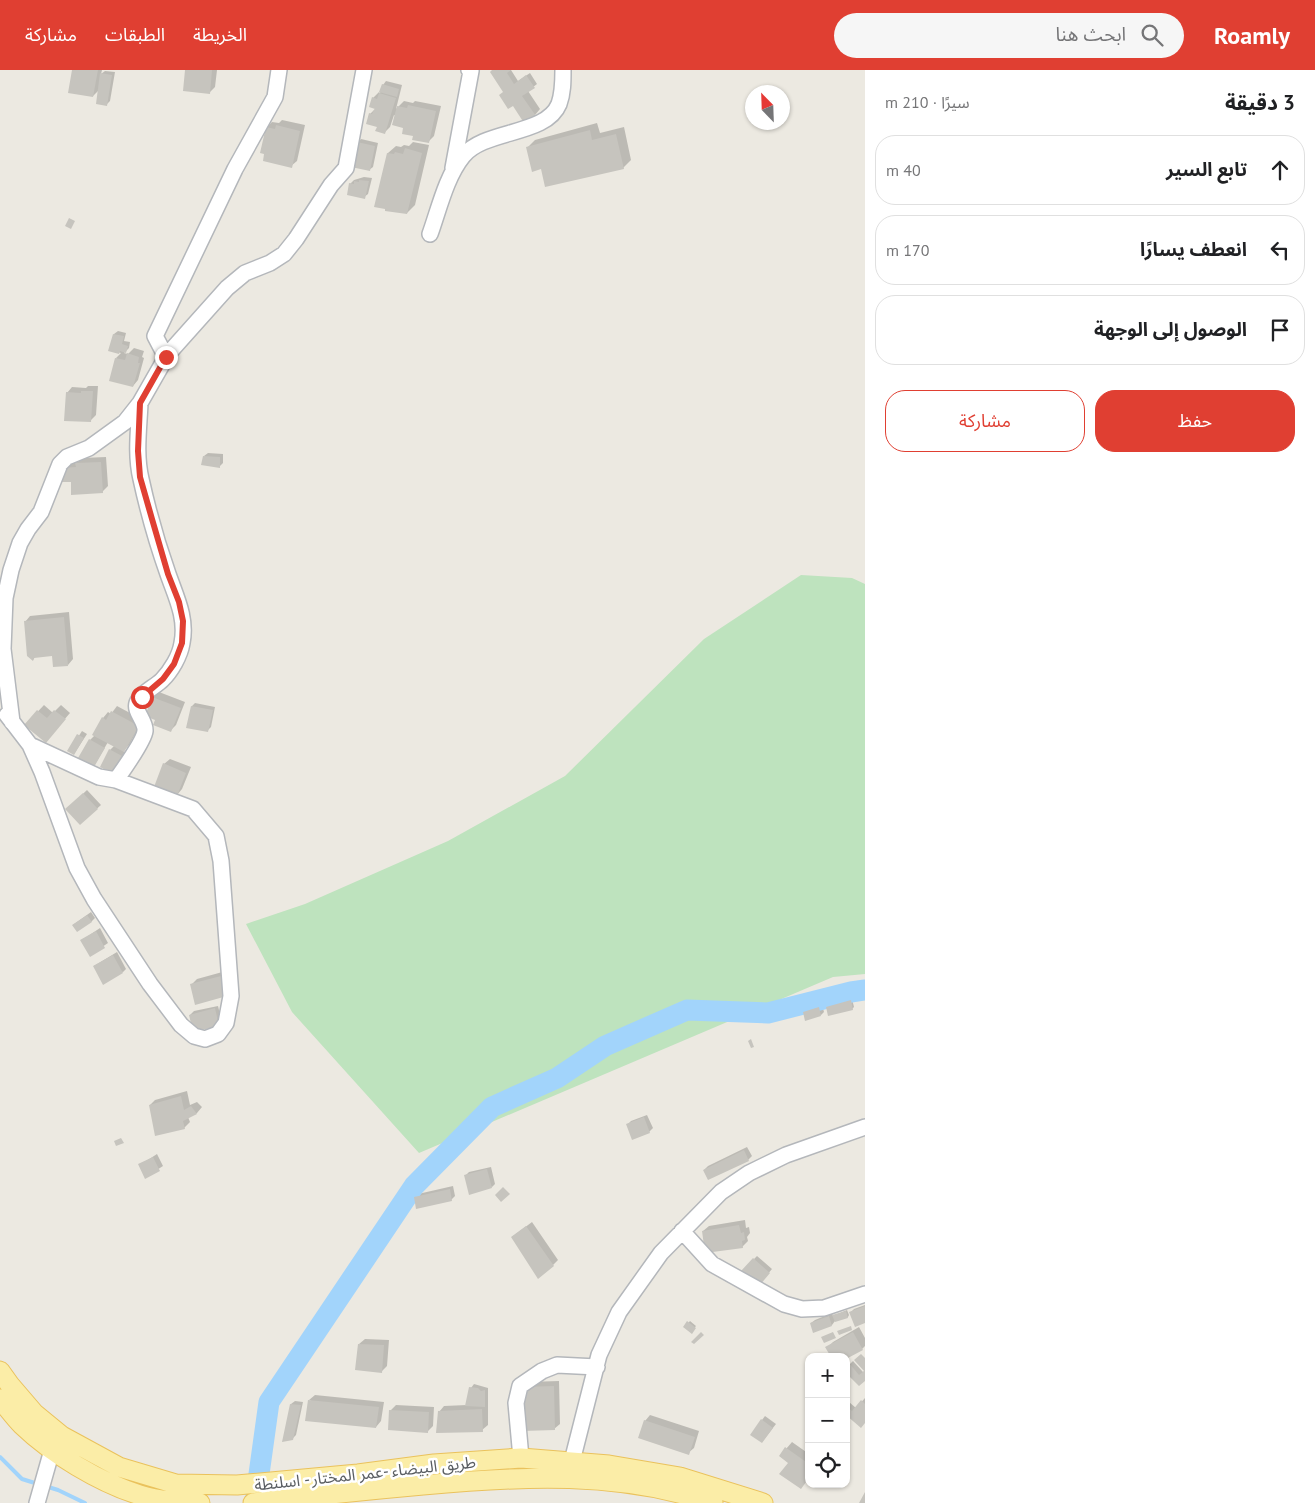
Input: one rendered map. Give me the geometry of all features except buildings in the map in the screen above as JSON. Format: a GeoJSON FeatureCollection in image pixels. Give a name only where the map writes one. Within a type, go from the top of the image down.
{"type":"FeatureCollection","features":[{"type":"Feature","properties":{"kind":"main road","name":"طريق البيضاء -عمر المختار - اسلنطة"},"geometry":{"type":"LineString","coordinates":[[0,1371],[34,1413],[62,1436],[119,1467],[176,1484],[237,1485],[286,1481],[362,1489],[486,1479],[608,1465],[680,1477],[763,1503]]}},
{"type":"Feature","properties":{"kind":"main road"},"geometry":{"type":"LineString","coordinates":[[0,1398],[21,1424],[52,1450],[92,1474],[139,1494],[169,1501],[200,1503]]}},
{"type":"Feature","properties":{"kind":"main road","name":"طريق البيضاء -عمر المختار - اسلنطة"},"geometry":{"type":"LineString","coordinates":[[253,1503],[319,1499],[362,1489],[434,1464],[521,1458],[692,1496],[713,1503]]}},
{"type":"Feature","properties":{"kind":"street"},"geometry":{"type":"LineString","coordinates":[[166,357],[155,336],[235,169],[275,97],[279,70]]}},
{"type":"Feature","properties":{"kind":"street"},"geometry":{"type":"LineString","coordinates":[[12,722],[3,649],[4,598],[20,543],[41,512],[60,464],[67,457],[89,448],[125,422],[140,403],[166,357],[227,288],[246,272],[270,263],[284,254],[332,184],[346,168],[364,70]]}},
{"type":"Feature","properties":{"kind":"street"},"geometry":{"type":"LineString","coordinates":[[430,234],[451,177],[471,71],[469,70]]}},
{"type":"Feature","properties":{"kind":"street"},"geometry":{"type":"LineString","coordinates":[[451,177],[464,156],[476,146],[488,140],[533,126],[553,114],[562,91],[564,70]]}},
{"type":"Feature","properties":{"kind":"street"},"geometry":{"type":"LineString","coordinates":[[116,780],[127,765],[145,732],[137,709],[137,703],[163,679],[174,664],[182,643],[183,621],[179,602],[168,574],[140,477],[138,451],[140,403]]}},
{"type":"Feature","properties":{"kind":"street"},"geometry":{"type":"LineString","coordinates":[[0,705],[30,745],[42,772],[77,868],[94,899],[150,984],[181,1025],[194,1036],[205,1039],[218,1034],[226,1023],[231,996],[221,861],[216,836],[193,809],[116,780],[100,776],[30,745]]}},
{"type":"Feature","properties":{"kind":"street"},"geometry":{"type":"LineString","coordinates":[[570,1469],[599,1355],[619,1312],[661,1253],[721,1192],[749,1173],[786,1155],[865,1127]]}},
{"type":"Feature","properties":{"kind":"street"},"geometry":{"type":"LineString","coordinates":[[682,1231],[712,1264],[784,1304],[802,1309],[824,1308],[865,1294]]}},
{"type":"Feature","properties":{"kind":"street"},"geometry":{"type":"LineString","coordinates":[[521,1458],[516,1403],[520,1386],[542,1370],[557,1365],[596,1367]]}},
{"type":"Feature","properties":{"kind":"street"},"geometry":{"type":"LineString","coordinates":[[38,1500],[52,1450]]}},
{"type":"Feature","properties":{"kind":"green space"},"geometry":{"type":"Polygon","coordinates":[[[801,575],[852,578],[865,584],[865,974],[833,977],[419,1153],[292,1012],[246,924],[305,904],[448,841],[565,776],[704,639],[801,575]]]}},
{"type":"Feature","properties":{"kind":"waterway"},"geometry":{"type":"LineString","coordinates":[[255,1503],[269,1402],[414,1186],[492,1107],[557,1078],[605,1046],[687,1010],[768,1013],[865,990]]}},
{"type":"Feature","properties":{"kind":"waterway"},"geometry":{"type":"LineString","coordinates":[[0,1457],[22,1479],[38,1484]]}},
{"type":"Feature","properties":{"kind":"waterway"},"geometry":{"type":"LineString","coordinates":[[45,1486],[85,1503]]}},
{"type":"Feature","properties":{"kind":"route"},"geometry":{"type":"LineString","coordinates":[[142,697],[163,679],[174,664],[182,643],[183,621],[179,602],[168,574],[140,477],[138,451],[140,403],[166,357]]}}]}
